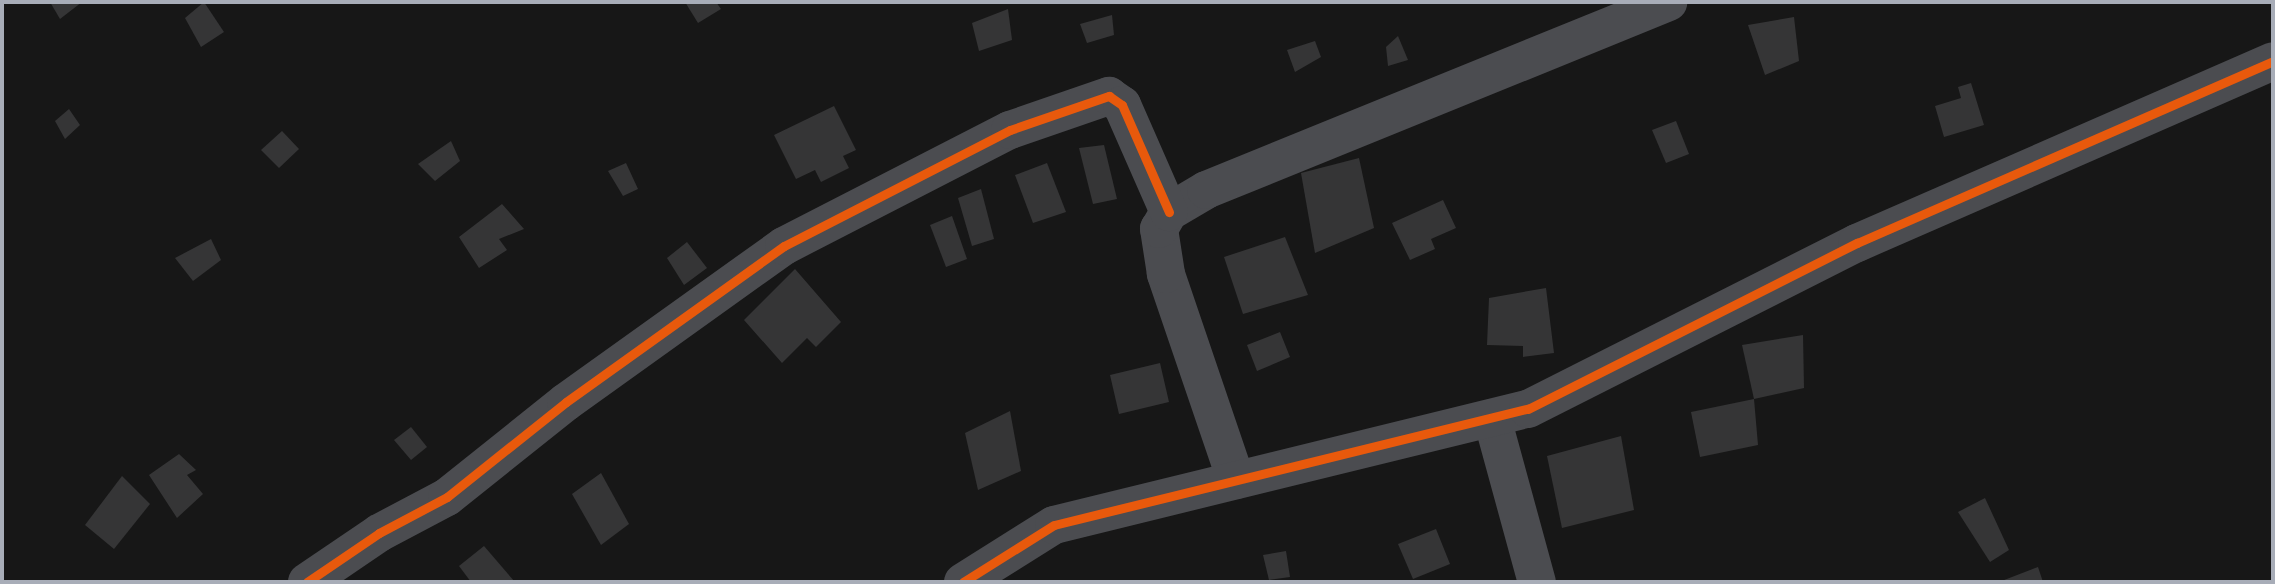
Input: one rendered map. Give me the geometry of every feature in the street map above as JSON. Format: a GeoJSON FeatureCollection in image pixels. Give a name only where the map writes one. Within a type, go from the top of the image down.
{"type":"FeatureCollection","features":[{"type":"Feature","properties":{"kind":"street"},"geometry":{"type":"LineString","coordinates":[[1236,480],[1166,274],[1159,229],[1169,212],[1206,190],[1668,2]]}},
{"type":"Feature","properties":{"kind":"street"},"geometry":{"type":"LineString","coordinates":[[962,582],[1054,525],[1492,418],[1579,386],[1655,340],[1857,243],[2273,61]]}},
{"type":"Feature","properties":{"kind":"street"},"geometry":{"type":"LineString","coordinates":[[307,582],[379,533],[447,497],[566,402],[784,246],[1010,130],[1109,96],[1122,105],[1169,212]]}},
{"type":"Feature","properties":{"kind":"street"},"geometry":{"type":"LineString","coordinates":[[1492,418],[1537,582]]}},
{"type":"Feature","properties":{"kind":"building"},"geometry":{"type":"Polygon","coordinates":[[[50,2],[82,2],[60,19],[50,2]]]}},
{"type":"Feature","properties":{"kind":"building"},"geometry":{"type":"Polygon","coordinates":[[[204,2],[224,32],[201,47],[185,18],[204,2]]]}},
{"type":"Feature","properties":{"kind":"building"},"geometry":{"type":"Polygon","coordinates":[[[685,2],[716,2],[721,9],[698,23],[685,2]]]}},
{"type":"Feature","properties":{"kind":"building"},"geometry":{"type":"Polygon","coordinates":[[[1008,9],[1012,40],[979,51],[972,23],[1008,9]]]}},
{"type":"Feature","properties":{"kind":"building"},"geometry":{"type":"Polygon","coordinates":[[[1112,15],[1114,35],[1087,43],[1080,24],[1112,15]]]}},
{"type":"Feature","properties":{"kind":"building"},"geometry":{"type":"Polygon","coordinates":[[[1794,17],[1799,61],[1765,75],[1748,25],[1794,17]]]}},
{"type":"Feature","properties":{"kind":"building"},"geometry":{"type":"Polygon","coordinates":[[[1398,36],[1408,60],[1388,66],[1386,47],[1398,36]]]}},
{"type":"Feature","properties":{"kind":"building"},"geometry":{"type":"Polygon","coordinates":[[[1315,41],[1321,57],[1295,72],[1287,50],[1315,41]]]}},
{"type":"Feature","properties":{"kind":"building"},"geometry":{"type":"Polygon","coordinates":[[[1971,83],[1984,125],[1944,137],[1935,106],[1961,98],[1958,87],[1971,83]]]}},
{"type":"Feature","properties":{"kind":"building"},"geometry":{"type":"Polygon","coordinates":[[[834,106],[856,150],[843,156],[849,168],[821,182],[815,170],[796,179],[774,135],[834,106]]]}},
{"type":"Feature","properties":{"kind":"building"},"geometry":{"type":"Polygon","coordinates":[[[69,109],[80,125],[65,139],[55,121],[69,109]]]}},
{"type":"Feature","properties":{"kind":"building"},"geometry":{"type":"Polygon","coordinates":[[[1676,121],[1689,154],[1666,163],[1652,130],[1676,121]]]}},
{"type":"Feature","properties":{"kind":"building"},"geometry":{"type":"Polygon","coordinates":[[[282,131],[299,149],[279,168],[261,150],[282,131]]]}},
{"type":"Feature","properties":{"kind":"building"},"geometry":{"type":"Polygon","coordinates":[[[451,141],[460,161],[435,181],[418,164],[451,141]]]}},
{"type":"Feature","properties":{"kind":"building"},"geometry":{"type":"Polygon","coordinates":[[[1104,145],[1117,199],[1093,204],[1079,148],[1104,145]]]}},
{"type":"Feature","properties":{"kind":"building"},"geometry":{"type":"Polygon","coordinates":[[[1359,158],[1374,228],[1315,253],[1301,173],[1359,158]]]}},
{"type":"Feature","properties":{"kind":"building"},"geometry":{"type":"Polygon","coordinates":[[[626,163],[638,189],[623,196],[608,171],[626,163]]]}},
{"type":"Feature","properties":{"kind":"building"},"geometry":{"type":"Polygon","coordinates":[[[1047,163],[1066,212],[1033,223],[1015,175],[1047,163]]]}},
{"type":"Feature","properties":{"kind":"building"},"geometry":{"type":"Polygon","coordinates":[[[981,189],[994,239],[972,246],[958,198],[981,189]]]}},
{"type":"Feature","properties":{"kind":"building"},"geometry":{"type":"Polygon","coordinates":[[[1443,200],[1456,228],[1431,239],[1435,249],[1410,260],[1392,223],[1443,200]]]}},
{"type":"Feature","properties":{"kind":"building"},"geometry":{"type":"Polygon","coordinates":[[[502,204],[524,229],[499,239],[507,250],[479,268],[459,237],[502,204]]]}},
{"type":"Feature","properties":{"kind":"building"},"geometry":{"type":"Polygon","coordinates":[[[952,216],[967,259],[946,267],[930,225],[952,216]]]}},
{"type":"Feature","properties":{"kind":"building"},"geometry":{"type":"Polygon","coordinates":[[[1285,237],[1308,295],[1243,314],[1224,257],[1285,237]]]}},
{"type":"Feature","properties":{"kind":"building"},"geometry":{"type":"Polygon","coordinates":[[[211,239],[221,260],[193,281],[175,258],[211,239]]]}},
{"type":"Feature","properties":{"kind":"building"},"geometry":{"type":"Polygon","coordinates":[[[687,242],[707,268],[684,285],[667,258],[687,242]]]}},
{"type":"Feature","properties":{"kind":"building"},"geometry":{"type":"Polygon","coordinates":[[[795,269],[841,322],[816,347],[807,338],[782,363],[744,320],[795,269]]]}},
{"type":"Feature","properties":{"kind":"building"},"geometry":{"type":"Polygon","coordinates":[[[1546,288],[1554,353],[1523,357],[1523,346],[1487,345],[1489,298],[1546,288]]]}},
{"type":"Feature","properties":{"kind":"building"},"geometry":{"type":"Polygon","coordinates":[[[1280,332],[1290,357],[1257,371],[1247,345],[1280,332]]]}},
{"type":"Feature","properties":{"kind":"building"},"geometry":{"type":"Polygon","coordinates":[[[1803,335],[1804,388],[1754,399],[1742,345],[1803,335]]]}},
{"type":"Feature","properties":{"kind":"building"},"geometry":{"type":"Polygon","coordinates":[[[1160,363],[1169,402],[1119,414],[1110,375],[1160,363]]]}},
{"type":"Feature","properties":{"kind":"building"},"geometry":{"type":"Polygon","coordinates":[[[1754,399],[1758,445],[1700,457],[1691,412],[1754,399]]]}},
{"type":"Feature","properties":{"kind":"building"},"geometry":{"type":"Polygon","coordinates":[[[1010,411],[1021,471],[978,490],[965,433],[1010,411]]]}},
{"type":"Feature","properties":{"kind":"building"},"geometry":{"type":"Polygon","coordinates":[[[411,427],[427,447],[411,460],[394,440],[411,427]]]}},
{"type":"Feature","properties":{"kind":"building"},"geometry":{"type":"Polygon","coordinates":[[[1621,436],[1634,510],[1562,528],[1547,456],[1621,436]]]}},
{"type":"Feature","properties":{"kind":"building"},"geometry":{"type":"Polygon","coordinates":[[[179,454],[196,470],[187,475],[203,494],[177,518],[149,475],[179,454]]]}},
{"type":"Feature","properties":{"kind":"building"},"geometry":{"type":"Polygon","coordinates":[[[601,473],[629,524],[601,545],[572,494],[601,473]]]}},
{"type":"Feature","properties":{"kind":"building"},"geometry":{"type":"Polygon","coordinates":[[[122,476],[150,504],[114,549],[85,525],[122,476]]]}},
{"type":"Feature","properties":{"kind":"building"},"geometry":{"type":"Polygon","coordinates":[[[1985,498],[2009,550],[1990,562],[1958,512],[1985,498]]]}},
{"type":"Feature","properties":{"kind":"building"},"geometry":{"type":"Polygon","coordinates":[[[1436,529],[1450,564],[1413,579],[1398,544],[1436,529]]]}},
{"type":"Feature","properties":{"kind":"building"},"geometry":{"type":"Polygon","coordinates":[[[484,546],[514,581],[471,582],[459,566],[484,546]]]}},
{"type":"Feature","properties":{"kind":"building"},"geometry":{"type":"Polygon","coordinates":[[[1286,551],[1290,577],[1269,580],[1263,555],[1286,551]]]}},
{"type":"Feature","properties":{"kind":"building"},"geometry":{"type":"Polygon","coordinates":[[[2038,567],[2043,582],[1999,582],[2038,567]]]}},
{"type":"Feature","properties":{"kind":"cycle path"},"geometry":{"type":"LineString","coordinates":[[963,582],[1054,525],[1528,409],[1857,243],[2273,61]]}},
{"type":"Feature","properties":{"kind":"cycle path"},"geometry":{"type":"LineString","coordinates":[[307,582],[379,533],[447,497],[566,402],[784,246],[1010,130],[1109,96],[1122,105],[1169,212]]}}]}
